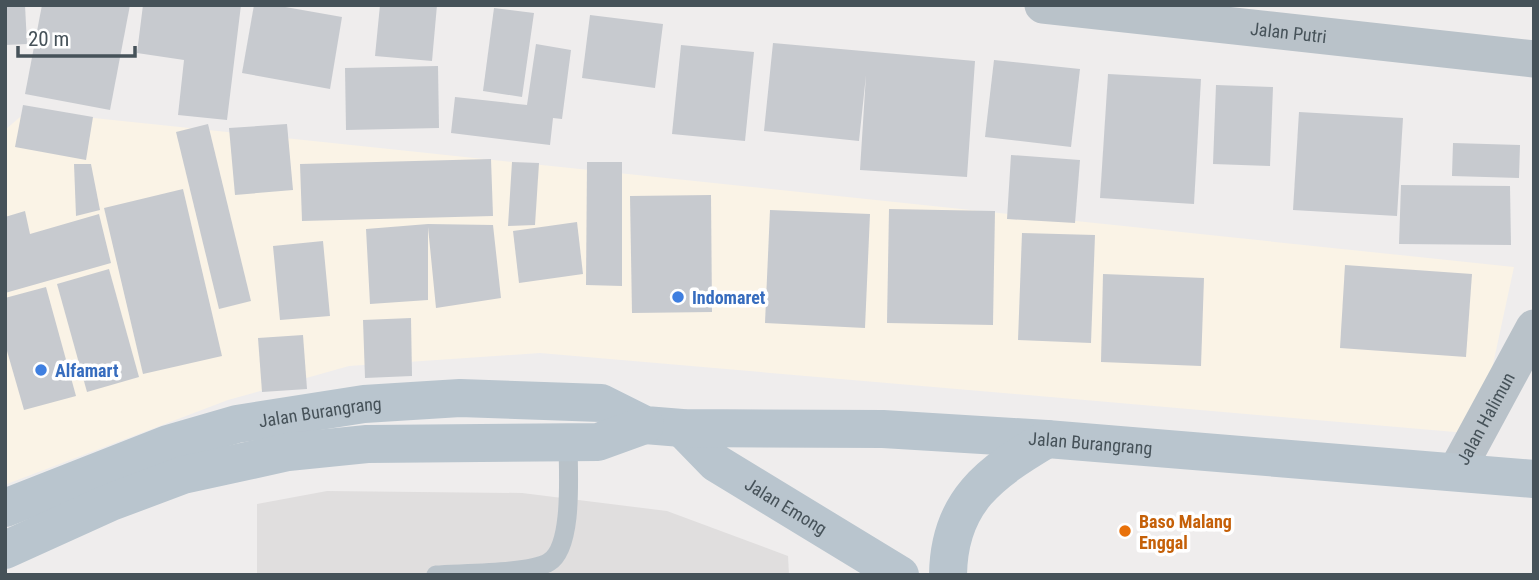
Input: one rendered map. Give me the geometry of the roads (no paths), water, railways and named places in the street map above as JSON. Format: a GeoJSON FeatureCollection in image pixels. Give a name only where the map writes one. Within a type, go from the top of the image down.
{"type":"FeatureCollection","features":[{"type":"Feature","properties":{"kind":"street","name":"Jalan Putri"},"geometry":{"type":"LineString","coordinates":[[1043,5],[1534,59]]}},
{"type":"Feature","properties":{"kind":"street","name":"Jalan Halimun"},"geometry":{"type":"LineString","coordinates":[[1456,472],[1534,328]]}},
{"type":"Feature","properties":{"kind":"street","name":"Jalan Burangrang"},"geometry":{"type":"LineString","coordinates":[[5,508],[168,444],[237,424],[364,404],[460,398],[601,403],[664,426]]}},
{"type":"Feature","properties":{"kind":"street","name":"Jalan Burangrang"},"geometry":{"type":"LineString","coordinates":[[5,550],[111,502],[183,475],[288,452],[367,444],[598,442],[664,426],[883,429],[1047,439],[1534,479]]}},
{"type":"Feature","properties":{"kind":"street","name":"Jalan Emong"},"geometry":{"type":"LineString","coordinates":[[664,426],[716,463],[900,575]]}},
{"type":"Feature","properties":{"kind":"street"},"geometry":{"type":"LineString","coordinates":[[948,575],[952,539],[962,511],[978,487],[1002,466],[1047,439]]}},
{"type":"Feature","properties":{"kind":"lane"},"geometry":{"type":"LineString","coordinates":[[436,575],[537,567],[555,557],[562,546],[566,526],[568,443]]}},
{"type":"Feature","properties":{"kind":"place","name":"Indomaret"},"geometry":{"type":"Point","coordinates":[678,297]}},
{"type":"Feature","properties":{"kind":"place","name":"Alfamart"},"geometry":{"type":"Point","coordinates":[41,370]}},
{"type":"Feature","properties":{"kind":"place","name":"Baso Malang Enggal"},"geometry":{"type":"Point","coordinates":[1125,531]}}]}
